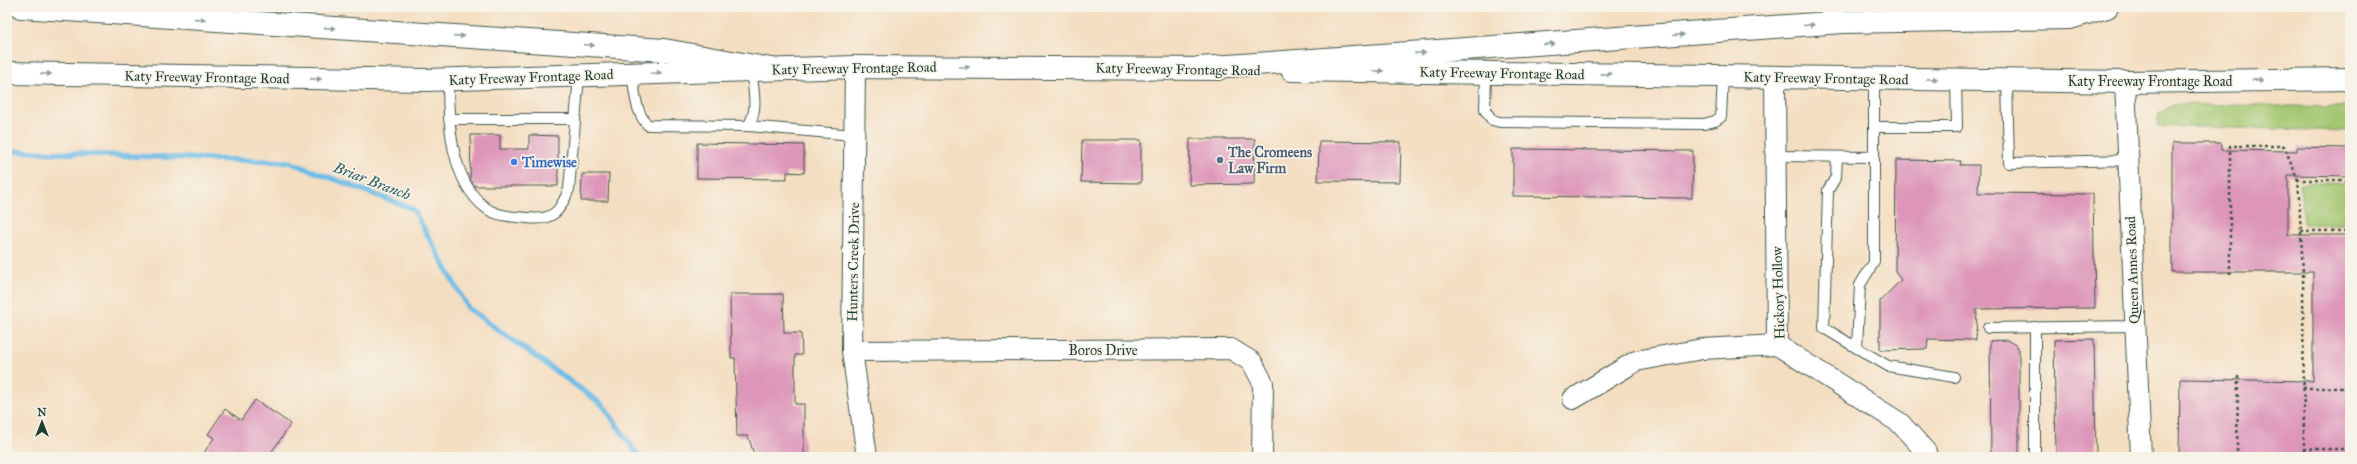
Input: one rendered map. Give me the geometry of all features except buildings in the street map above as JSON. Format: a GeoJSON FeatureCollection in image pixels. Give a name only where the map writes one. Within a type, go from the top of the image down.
{"type":"FeatureCollection","features":[{"type":"Feature","properties":{"kind":"main road"},"geometry":{"type":"LineString","coordinates":[[21,7],[664,50],[761,70]]}},
{"type":"Feature","properties":{"kind":"main road"},"geometry":{"type":"LineString","coordinates":[[1199,68],[1843,22],[2070,18],[2107,7]]}},
{"type":"Feature","properties":{"kind":"main road","name":"Katy Freeway Frontage Road"},"geometry":{"type":"LineString","coordinates":[[7,73],[448,80],[855,66],[1199,68],[2125,82],[2350,79]]}},
{"type":"Feature","properties":{"kind":"street","name":"Hunters Creek Drive"},"geometry":{"type":"LineString","coordinates":[[855,66],[852,351],[867,457]]}},
{"type":"Feature","properties":{"kind":"street","name":"Hickory Hollow"},"geometry":{"type":"LineString","coordinates":[[1775,77],[1777,345],[1900,423],[1926,452],[1927,457]]}},
{"type":"Feature","properties":{"kind":"street","name":"Queen Annes Road"},"geometry":{"type":"LineString","coordinates":[[2125,82],[2141,457]]}},
{"type":"Feature","properties":{"kind":"street"},"geometry":{"type":"LineString","coordinates":[[1573,399],[1636,361],[1702,349],[1777,345]]}},
{"type":"Feature","properties":{"kind":"street","name":"Boros Drive"},"geometry":{"type":"LineString","coordinates":[[852,351],[1231,349],[1252,362],[1263,383],[1262,457]]}},
{"type":"Feature","properties":{"kind":"lane"},"geometry":{"type":"LineString","coordinates":[[748,126],[753,120],[761,70]]}},
{"type":"Feature","properties":{"kind":"lane"},"geometry":{"type":"LineString","coordinates":[[1486,73],[1486,110],[1492,120],[1500,122],[1704,124],[1715,121],[1721,117],[1724,76]]}},
{"type":"Feature","properties":{"kind":"lane"},"geometry":{"type":"LineString","coordinates":[[632,74],[638,110],[642,120],[648,126],[748,126],[854,135]]}},
{"type":"Feature","properties":{"kind":"lane"},"geometry":{"type":"LineString","coordinates":[[448,80],[449,119],[455,159],[472,193],[486,208],[507,216],[536,219],[554,215],[563,204],[569,189],[579,76]]}},
{"type":"Feature","properties":{"kind":"lane"},"geometry":{"type":"LineString","coordinates":[[1857,348],[1860,285],[1874,262],[1874,78]]}},
{"type":"Feature","properties":{"kind":"lane"},"geometry":{"type":"LineString","coordinates":[[1874,127],[1957,127],[1956,80]]}},
{"type":"Feature","properties":{"kind":"lane"},"geometry":{"type":"LineString","coordinates":[[2007,80],[2009,163],[2128,160]]}},
{"type":"Feature","properties":{"kind":"lane"},"geometry":{"type":"LineString","coordinates":[[449,119],[575,119]]}},
{"type":"Feature","properties":{"kind":"lane"},"geometry":{"type":"LineString","coordinates":[[1776,156],[1874,157]]}},
{"type":"Feature","properties":{"kind":"lane"},"geometry":{"type":"LineString","coordinates":[[1837,157],[1836,177],[1828,190],[1824,328],[1888,366],[1954,377]]}},
{"type":"Feature","properties":{"kind":"lane"},"geometry":{"type":"LineString","coordinates":[[1988,328],[2135,326]]}},
{"type":"Feature","properties":{"kind":"lane"},"geometry":{"type":"LineString","coordinates":[[2035,327],[2035,457]]}},
{"type":"Feature","properties":{"kind":"path"},"geometry":{"type":"LineString","coordinates":[[2230,274],[2230,146],[2284,146],[2298,180],[2303,271],[2304,457]]}},
{"type":"Feature","properties":{"kind":"path"},"geometry":{"type":"LineString","coordinates":[[2298,180],[2350,180]]}},
{"type":"Feature","properties":{"kind":"path"},"geometry":{"type":"LineString","coordinates":[[2301,231],[2350,231]]}},
{"type":"Feature","properties":{"kind":"path"},"geometry":{"type":"LineString","coordinates":[[2238,376],[2238,457]]}},
{"type":"Feature","properties":{"kind":"path"},"geometry":{"type":"LineString","coordinates":[[2303,388],[2350,388]]}},
{"type":"Feature","properties":{"kind":"path"},"geometry":{"type":"LineString","coordinates":[[2304,449],[2350,449]]}},
{"type":"Feature","properties":{"kind":"green space"},"geometry":{"type":"Polygon","coordinates":[[[2173,104],[2350,107],[2350,131],[2158,126],[2158,115],[2173,104]]]}},
{"type":"Feature","properties":{"kind":"green space"},"geometry":{"type":"Polygon","coordinates":[[[2300,183],[2350,183],[2350,224],[2303,224],[2300,183]]]}},
{"type":"Feature","properties":{"kind":"waterway","name":"Briar Branch"},"geometry":{"type":"LineString","coordinates":[[7,151],[289,162],[413,209],[468,308],[603,405],[639,457]]}},
{"type":"Feature","properties":{"kind":"place","name":"The Cromeens Law Firm"},"geometry":{"type":"Point","coordinates":[1220,160]}},
{"type":"Feature","properties":{"kind":"place","name":"Timewise"},"geometry":{"type":"Point","coordinates":[514,162]}}]}
